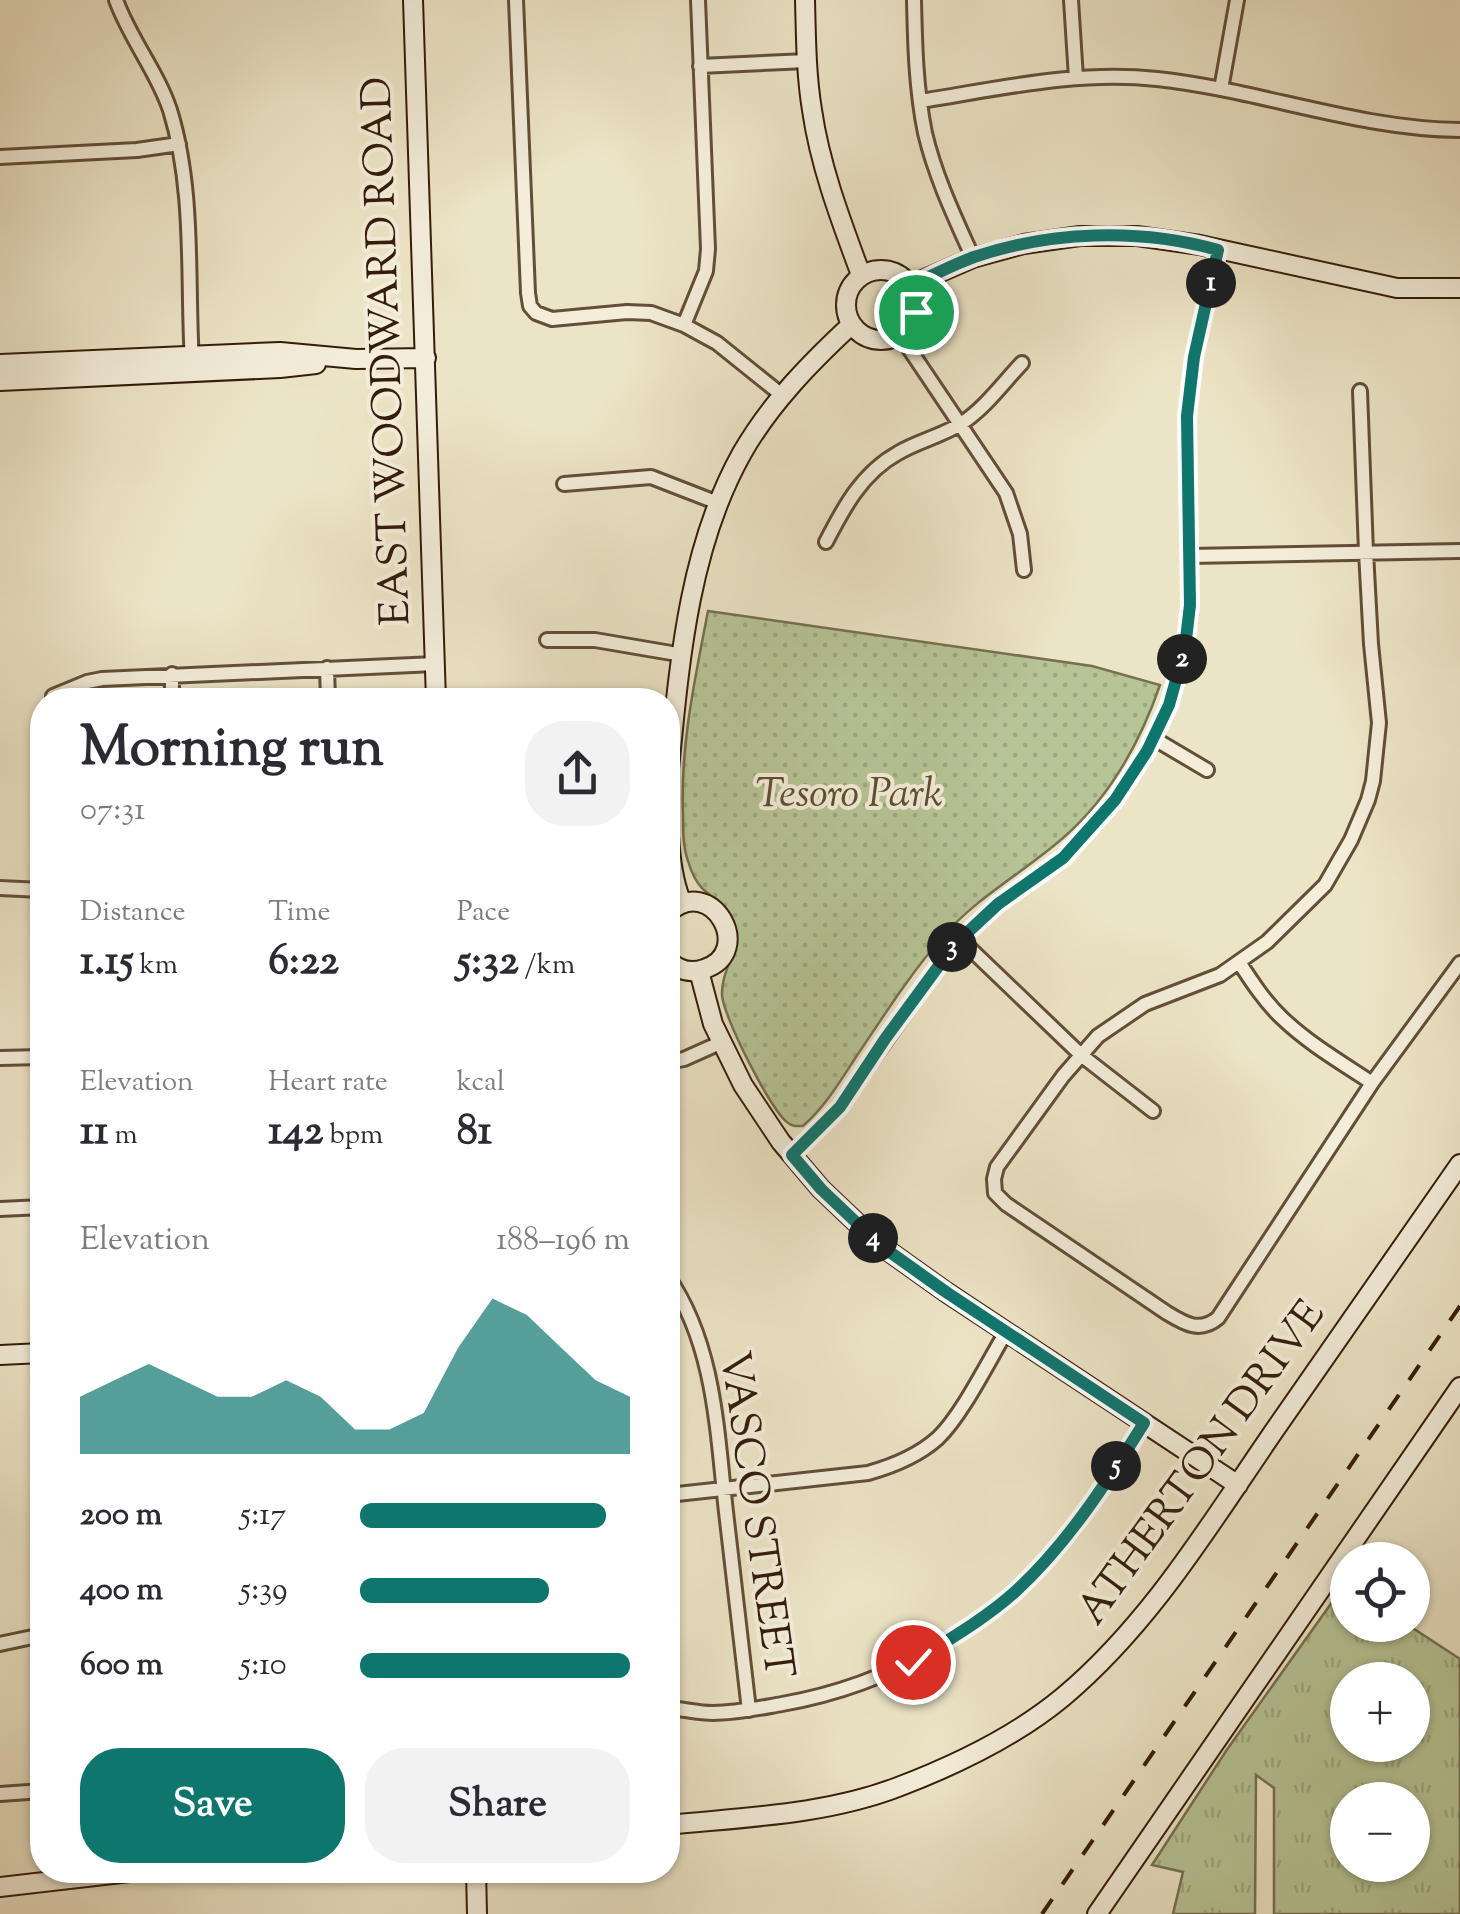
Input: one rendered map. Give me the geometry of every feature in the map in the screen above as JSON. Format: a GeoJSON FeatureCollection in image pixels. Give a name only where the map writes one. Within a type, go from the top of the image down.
{"type":"FeatureCollection","features":[{"type":"Feature","properties":{"kind":"street"},"geometry":{"type":"LineString","coordinates":[[116,0],[154,73],[179,144],[184,169],[192,364]]}},
{"type":"Feature","properties":{"kind":"street","name":"EAST WOODWARD ROAD"},"geometry":{"type":"LineString","coordinates":[[413,0],[436,688]]}},
{"type":"Feature","properties":{"kind":"street"},"geometry":{"type":"LineString","coordinates":[[516,0],[530,306],[536,313],[552,318],[628,312],[650,314],[684,325],[717,343],[782,396]]}},
{"type":"Feature","properties":{"kind":"street"},"geometry":{"type":"LineString","coordinates":[[684,325],[706,270],[708,248],[698,0]]}},
{"type":"Feature","properties":{"kind":"street"},"geometry":{"type":"LineString","coordinates":[[806,0],[812,113],[822,159],[861,275]]}},
{"type":"Feature","properties":{"kind":"street"},"geometry":{"type":"LineString","coordinates":[[914,0],[917,81],[926,136],[972,258]]}},
{"type":"Feature","properties":{"kind":"street"},"geometry":{"type":"LineString","coordinates":[[1072,0],[1076,78]]}},
{"type":"Feature","properties":{"kind":"street"},"geometry":{"type":"LineString","coordinates":[[1221,89],[1237,0]]}},
{"type":"Feature","properties":{"kind":"street"},"geometry":{"type":"LineString","coordinates":[[700,66],[807,61]]}},
{"type":"Feature","properties":{"kind":"street"},"geometry":{"type":"LineString","coordinates":[[920,101],[1076,78],[1154,78],[1382,124],[1460,130]]}},
{"type":"Feature","properties":{"kind":"street"},"geometry":{"type":"LineString","coordinates":[[0,157],[179,144]]}},
{"type":"Feature","properties":{"kind":"street"},"geometry":{"type":"LineString","coordinates":[[910,286],[972,258],[1024,244],[1080,236],[1137,236],[1200,245],[1396,288],[1460,288]]}},
{"type":"Feature","properties":{"kind":"street"},"geometry":{"type":"LineString","coordinates":[[792,1155],[840,1107],[960,939],[998,904],[1063,858],[1115,800],[1169,705],[1185,648],[1190,605],[1187,416],[1194,357],[1218,250]]}},
{"type":"Feature","properties":{"kind":"street"},"geometry":{"type":"LineString","coordinates":[[888,270],[902,276],[910,286],[916,297],[916,312],[900,335],[874,340],[851,325],[846,298],[861,275],[888,270]]}},
{"type":"Feature","properties":{"kind":"street"},"geometry":{"type":"LineString","coordinates":[[678,688],[694,589],[718,503],[744,450],[782,396],[851,325]]}},
{"type":"Feature","properties":{"kind":"street"},"geometry":{"type":"LineString","coordinates":[[900,335],[1006,493],[1020,534],[1024,570]]}},
{"type":"Feature","properties":{"kind":"street"},"geometry":{"type":"LineString","coordinates":[[0,380],[192,364],[280,352],[356,359],[426,358]]}},
{"type":"Feature","properties":{"kind":"street"},"geometry":{"type":"LineString","coordinates":[[826,542],[844,506],[873,470],[977,412],[1022,362]]}},
{"type":"Feature","properties":{"kind":"street"},"geometry":{"type":"LineString","coordinates":[[0,364],[192,364]]}},
{"type":"Feature","properties":{"kind":"street"},"geometry":{"type":"LineString","coordinates":[[1360,391],[1371,644],[1379,723],[1373,781],[1350,840],[1325,885],[1267,942],[1220,975],[1145,1004],[1098,1036],[1063,1076],[996,1167],[995,1193],[1167,1313],[1194,1327],[1210,1324],[1218,1318],[1372,1084],[1460,963]]}},
{"type":"Feature","properties":{"kind":"street"},"geometry":{"type":"LineString","coordinates":[[564,484],[651,478],[718,503]]}},
{"type":"Feature","properties":{"kind":"street"},"geometry":{"type":"LineString","coordinates":[[1189,556],[1460,551]]}},
{"type":"Feature","properties":{"kind":"street"},"geometry":{"type":"LineString","coordinates":[[548,640],[595,640],[682,655]]}},
{"type":"Feature","properties":{"kind":"street"},"geometry":{"type":"LineString","coordinates":[[72,688],[102,679],[172,674],[435,664]]}},
{"type":"Feature","properties":{"kind":"street"},"geometry":{"type":"LineString","coordinates":[[327,668],[328,688]]}},
{"type":"Feature","properties":{"kind":"street"},"geometry":{"type":"LineString","coordinates":[[172,674],[172,688]]}},
{"type":"Feature","properties":{"kind":"street"},"geometry":{"type":"LineString","coordinates":[[1153,738],[1208,770]]}},
{"type":"Feature","properties":{"kind":"street"},"geometry":{"type":"LineString","coordinates":[[0,888],[30,889]]}},
{"type":"Feature","properties":{"kind":"street"},"geometry":{"type":"LineString","coordinates":[[680,906],[694,902],[705,904],[715,909],[727,928],[725,951],[710,968],[680,969]]}},
{"type":"Feature","properties":{"kind":"street"},"geometry":{"type":"LineString","coordinates":[[960,939],[1081,1055],[1153,1112]]}},
{"type":"Feature","properties":{"kind":"street"},"geometry":{"type":"LineString","coordinates":[[1238,962],[1281,1018],[1372,1084]]}},
{"type":"Feature","properties":{"kind":"street"},"geometry":{"type":"LineString","coordinates":[[699,971],[713,1024],[743,1085],[781,1142],[821,1189],[880,1245],[1238,1485]]}},
{"type":"Feature","properties":{"kind":"street"},"geometry":{"type":"LineString","coordinates":[[680,1060],[722,1042]]}},
{"type":"Feature","properties":{"kind":"street"},"geometry":{"type":"LineString","coordinates":[[0,1058],[30,1057]]}},
{"type":"Feature","properties":{"kind":"street","name":"ATHERTON DRIVE"},"geometry":{"type":"LineString","coordinates":[[680,1825],[826,1809],[894,1789],[952,1765],[1062,1698],[1110,1654],[1146,1613],[1460,1164]]}},
{"type":"Feature","properties":{"kind":"street"},"geometry":{"type":"LineString","coordinates":[[0,1208],[30,1207]]}},
{"type":"Feature","properties":{"kind":"street","name":"VASCO STREET"},"geometry":{"type":"LineString","coordinates":[[680,1297],[704,1356],[715,1414],[749,1710]]}},
{"type":"Feature","properties":{"kind":"street"},"geometry":{"type":"LineString","coordinates":[[680,1494],[892,1467],[939,1437],[1006,1332]]}},
{"type":"Feature","properties":{"kind":"street"},"geometry":{"type":"LineString","coordinates":[[0,1355],[30,1354]]}},
{"type":"Feature","properties":{"kind":"street"},"geometry":{"type":"LineString","coordinates":[[1097,1914],[1460,1387]]}},
{"type":"Feature","properties":{"kind":"street"},"geometry":{"type":"LineString","coordinates":[[680,1709],[714,1713],[813,1698],[913,1662],[980,1620],[1017,1590],[1062,1542],[1144,1423]]}},
{"type":"Feature","properties":{"kind":"street"},"geometry":{"type":"LineString","coordinates":[[0,1644],[30,1638]]}},
{"type":"Feature","properties":{"kind":"street"},"geometry":{"type":"LineString","coordinates":[[0,1794],[30,1792]]}},
{"type":"Feature","properties":{"kind":"street"},"geometry":{"type":"LineString","coordinates":[[0,1887],[35,1883]]}},
{"type":"Feature","properties":{"kind":"street"},"geometry":{"type":"LineString","coordinates":[[477,1883],[478,1914]]}},
{"type":"Feature","properties":{"kind":"green space","name":"Tesoro Park"},"geometry":{"type":"Polygon","coordinates":[[[708,611],[1092,666],[1160,685],[1133,748],[1095,805],[1063,838],[972,908],[944,935],[897,996],[831,1095],[803,1126],[790,1124],[780,1115],[730,1022],[722,995],[735,945],[733,921],[727,910],[697,882],[685,850],[686,738],[708,611]]]}},
{"type":"Feature","properties":{"kind":"green space"},"geometry":{"type":"Polygon","coordinates":[[[1330,1605],[1330,1642],[1430,1639],[1460,1659],[1460,1914],[1274,1914],[1274,1788],[1256,1775],[1255,1914],[1173,1914],[1183,1872],[1152,1865],[1226,1751],[1330,1605]]]}},
{"type":"Feature","properties":{"kind":"railway"},"geometry":{"type":"LineString","coordinates":[[1042,1914],[1460,1306]]}},
{"type":"Feature","properties":{"kind":"route"},"geometry":{"type":"LineString","coordinates":[[913,1662],[980,1620],[1017,1590],[1062,1542],[1144,1423],[880,1245],[821,1189],[792,1155],[840,1107],[954,945],[998,904],[1063,858],[1115,800],[1147,751],[1169,705],[1185,648],[1190,605],[1187,416],[1194,357],[1218,250],[1137,236],[1080,236],[1024,244],[972,258],[910,286],[916,297],[916,312]]}}]}
